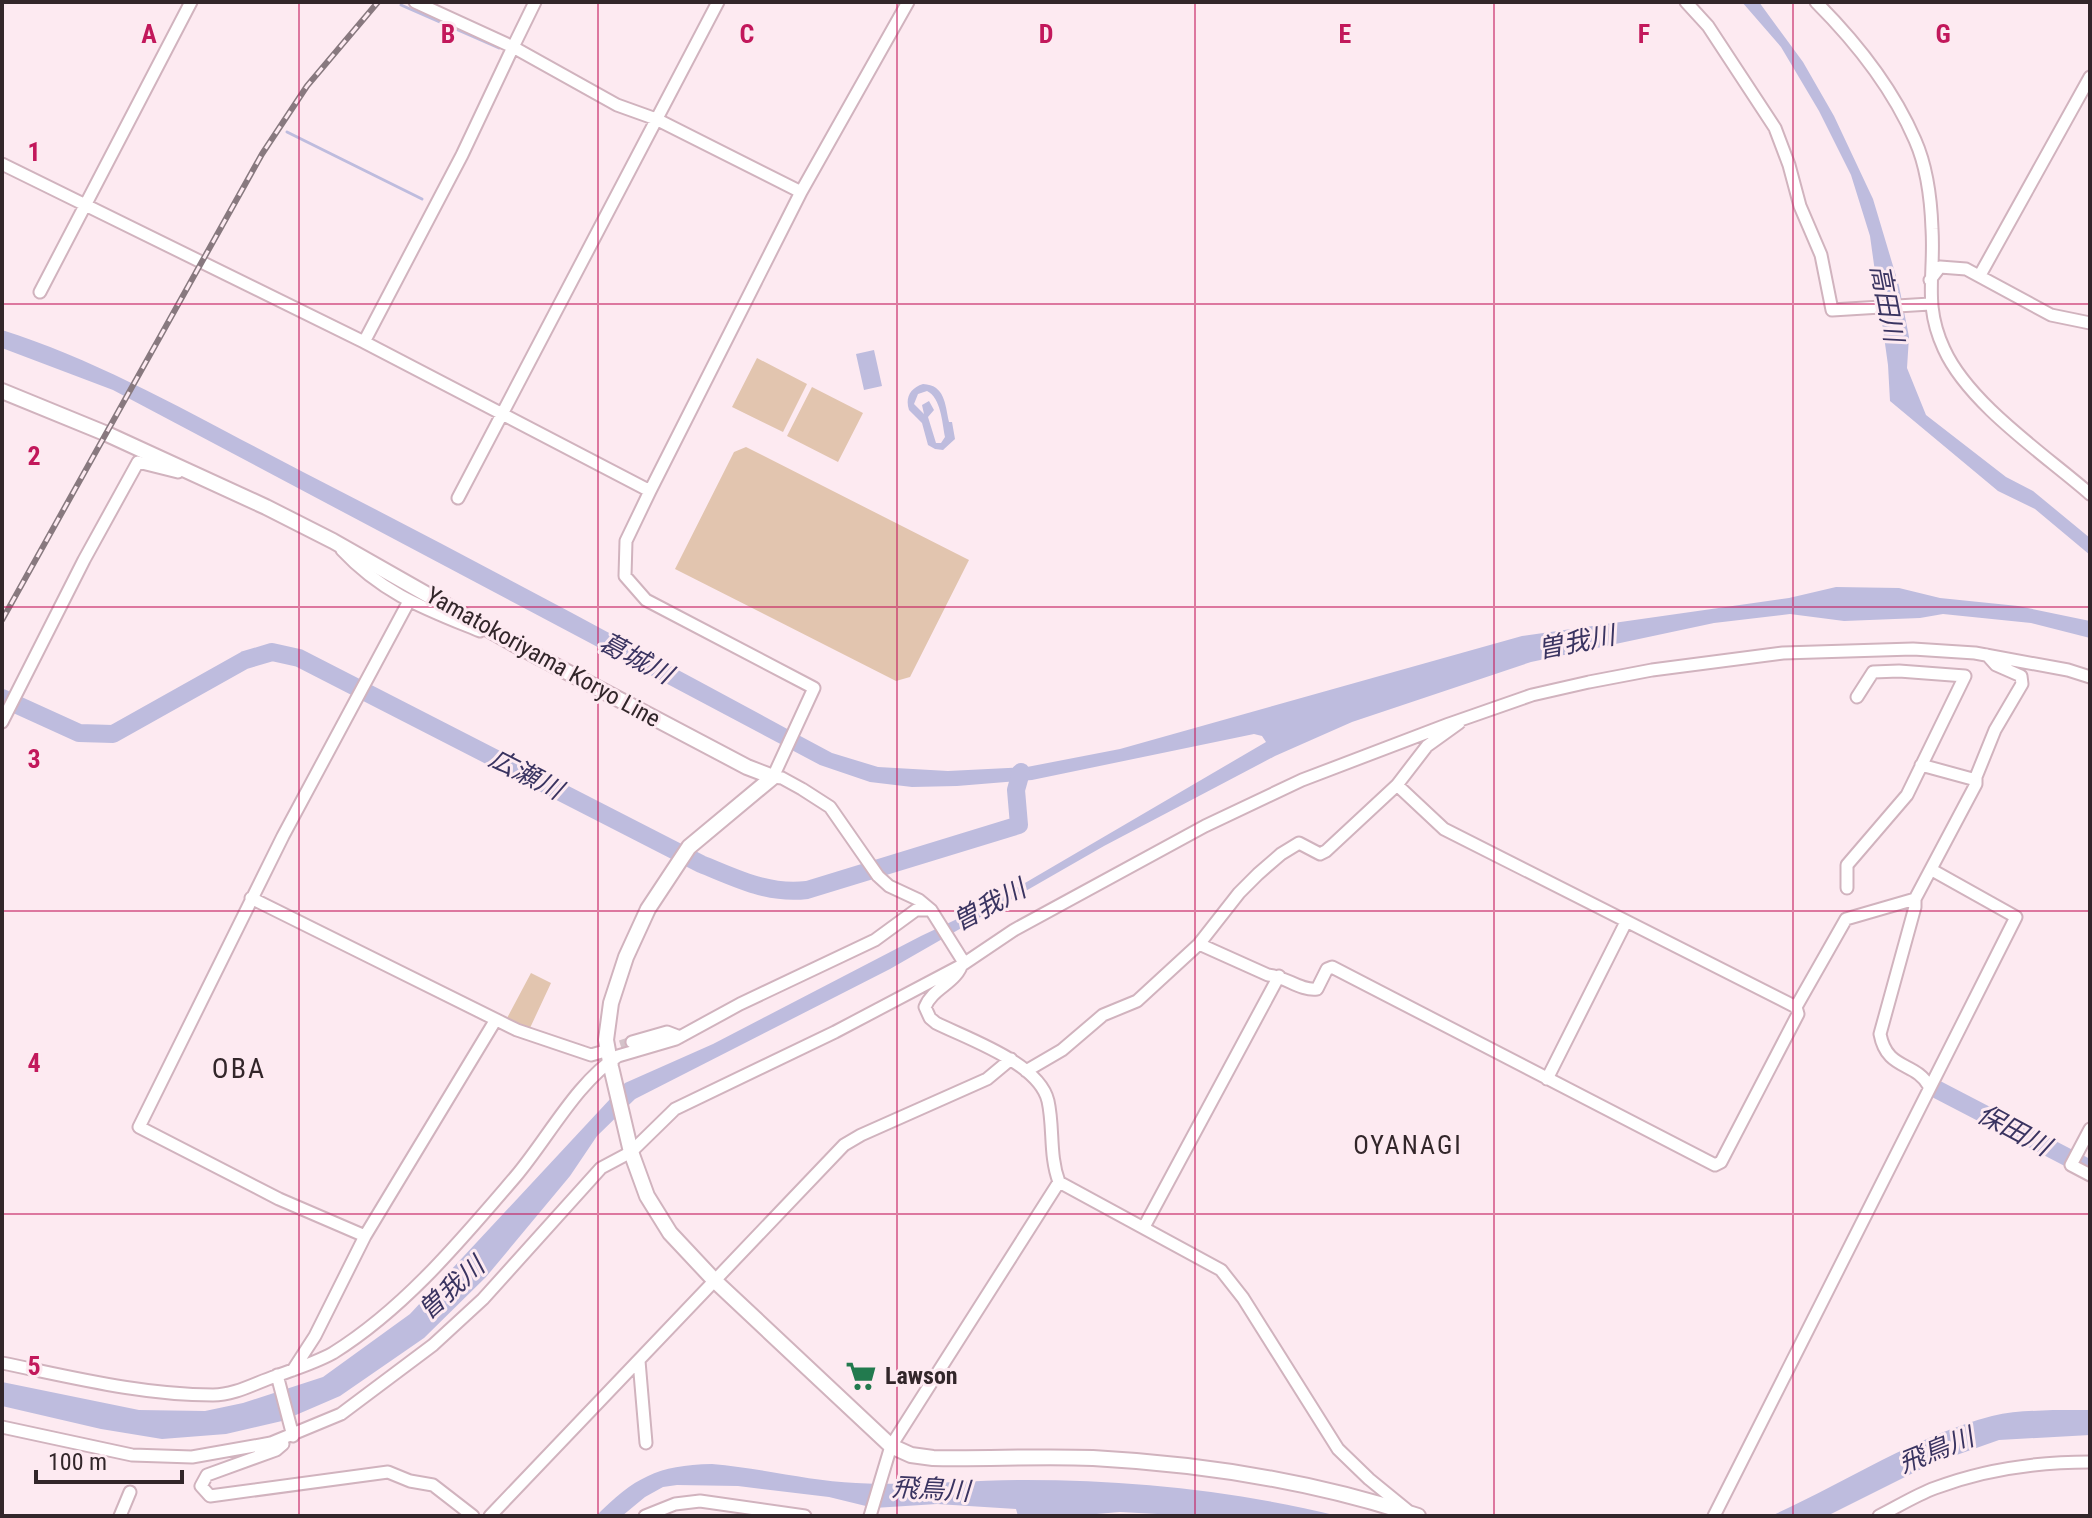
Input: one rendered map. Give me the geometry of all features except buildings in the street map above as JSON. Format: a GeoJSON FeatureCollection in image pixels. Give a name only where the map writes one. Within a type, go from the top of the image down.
{"type":"FeatureCollection","features":[{"type":"Feature","properties":{"kind":"main road","name":"Yamatokoriyama Koryo Line"},"geometry":{"type":"LineString","coordinates":[[2,391],[107,434],[333,541],[514,644],[747,767],[775,771]]}},
{"type":"Feature","properties":{"kind":"main road"},"geometry":{"type":"LineString","coordinates":[[775,771],[689,847],[648,909],[626,957],[611,1003],[606,1040],[629,1146],[647,1196],[670,1233],[715,1281],[891,1446],[911,1455],[1150,1462],[1255,1475],[1360,1498],[1416,1515]]}},
{"type":"Feature","properties":{"kind":"street"},"geometry":{"type":"LineString","coordinates":[[40,292],[191,2]]}},
{"type":"Feature","properties":{"kind":"street"},"geometry":{"type":"LineString","coordinates":[[415,2],[513,47],[617,105],[656,119],[801,192]]}},
{"type":"Feature","properties":{"kind":"street"},"geometry":{"type":"LineString","coordinates":[[364,342],[462,155],[535,2]]}},
{"type":"Feature","properties":{"kind":"street"},"geometry":{"type":"LineString","coordinates":[[458,498],[718,2]]}},
{"type":"Feature","properties":{"kind":"street"},"geometry":{"type":"LineString","coordinates":[[908,2],[801,192],[650,491],[626,541],[625,576],[646,600],[814,688],[775,771],[830,807],[843,822],[865,859],[889,886],[919,900],[931,910],[962,963]]}},
{"type":"Feature","properties":{"kind":"street"},"geometry":{"type":"LineString","coordinates":[[1686,2],[1708,26],[1775,128],[1800,206],[1821,255],[1832,310],[1927,305]]}},
{"type":"Feature","properties":{"kind":"street"},"geometry":{"type":"LineString","coordinates":[[1816,2],[1881,79],[1916,141],[1930,198],[1933,235],[1927,305],[1944,349],[1963,380],[1982,401],[2090,494]]}},
{"type":"Feature","properties":{"kind":"street"},"geometry":{"type":"LineString","coordinates":[[1980,275],[2090,77]]}},
{"type":"Feature","properties":{"kind":"street"},"geometry":{"type":"LineString","coordinates":[[2,164],[364,342],[650,491]]}},
{"type":"Feature","properties":{"kind":"street"},"geometry":{"type":"LineString","coordinates":[[1930,281],[1940,267],[1950,266],[1980,275],[2051,315],[2090,323]]}},
{"type":"Feature","properties":{"kind":"street"},"geometry":{"type":"LineString","coordinates":[[4,718],[138,462],[203,478]]}},
{"type":"Feature","properties":{"kind":"street"},"geometry":{"type":"LineString","coordinates":[[333,541],[363,572],[409,601],[514,644]]}},
{"type":"Feature","properties":{"kind":"street"},"geometry":{"type":"LineString","coordinates":[[365,1236],[279,1199],[139,1127],[251,898],[409,601]]}},
{"type":"Feature","properties":{"kind":"street"},"geometry":{"type":"LineString","coordinates":[[2,1427],[132,1455],[192,1457],[271,1443],[341,1414],[433,1345],[483,1299],[601,1168],[675,1109],[835,1032],[1205,826],[1302,780],[1462,720],[1532,695],[1589,682],[1770,655],[1853,649],[1913,649],[1987,655],[2090,677]]}},
{"type":"Feature","properties":{"kind":"street"},"geometry":{"type":"LineString","coordinates":[[1929,1086],[1924,1078],[1890,1057],[1883,1048],[1880,1034],[1915,899],[1976,780],[1995,730],[2022,684],[2021,676],[1996,665],[1987,655]]}},
{"type":"Feature","properties":{"kind":"street"},"geometry":{"type":"LineString","coordinates":[[1847,888],[1847,865],[1907,795],[1965,676],[1930,672],[1873,672],[1857,697]]}},
{"type":"Feature","properties":{"kind":"street"},"geometry":{"type":"LineString","coordinates":[[1026,1071],[1062,1050],[1103,1015],[1137,1001],[1199,944],[1239,893],[1281,854],[1299,843],[1320,854],[1326,851],[1397,785],[1427,746],[1462,720]]}},
{"type":"Feature","properties":{"kind":"street"},"geometry":{"type":"LineString","coordinates":[[1921,765],[1976,780]]}},
{"type":"Feature","properties":{"kind":"street"},"geometry":{"type":"LineString","coordinates":[[1397,785],[1444,829],[1796,1007]]}},
{"type":"Feature","properties":{"kind":"street"},"geometry":{"type":"LineString","coordinates":[[1714,1516],[2016,917],[1932,870]]}},
{"type":"Feature","properties":{"kind":"street"},"geometry":{"type":"LineString","coordinates":[[251,898],[495,1021],[609,1060]]}},
{"type":"Feature","properties":{"kind":"street"},"geometry":{"type":"LineString","coordinates":[[1199,944],[1309,990],[1317,989],[1327,969],[1332,967],[1715,1165],[1721,1162],[1798,1014],[1796,1007],[1846,919],[1915,899]]}},
{"type":"Feature","properties":{"kind":"street"},"geometry":{"type":"LineString","coordinates":[[2,1363],[139,1389],[214,1395],[278,1379],[330,1354],[362,1333],[409,1294],[465,1235],[527,1164],[581,1091],[609,1060],[680,1037],[740,1004],[875,940],[916,910],[931,910]]}},
{"type":"Feature","properties":{"kind":"street"},"geometry":{"type":"LineString","coordinates":[[1547,1079],[1626,922]]}},
{"type":"Feature","properties":{"kind":"street"},"geometry":{"type":"LineString","coordinates":[[962,963],[956,978],[929,998],[925,1007],[930,1018],[1011,1059],[1026,1071],[1047,1098],[1052,1158],[1059,1182],[1221,1270],[1243,1298],[1338,1449],[1369,1479],[1416,1515]]}},
{"type":"Feature","properties":{"kind":"street"},"geometry":{"type":"LineString","coordinates":[[1144,1227],[1279,976]]}},
{"type":"Feature","properties":{"kind":"street"},"geometry":{"type":"LineString","coordinates":[[293,1371],[315,1336],[365,1236],[495,1021]]}},
{"type":"Feature","properties":{"kind":"street"},"geometry":{"type":"LineString","coordinates":[[632,1042],[667,1032],[680,1037]]}},
{"type":"Feature","properties":{"kind":"street"},"geometry":{"type":"LineString","coordinates":[[490,1516],[844,1145],[987,1079],[1011,1059]]}},
{"type":"Feature","properties":{"kind":"street"},"geometry":{"type":"LineString","coordinates":[[2090,1129],[2071,1165],[2090,1175]]}},
{"type":"Feature","properties":{"kind":"street"},"geometry":{"type":"LineString","coordinates":[[870,1515],[891,1446],[1059,1182]]}},
{"type":"Feature","properties":{"kind":"street"},"geometry":{"type":"LineString","coordinates":[[639,1361],[646,1443]]}},
{"type":"Feature","properties":{"kind":"street"},"geometry":{"type":"LineString","coordinates":[[278,1379],[293,1432]]}},
{"type":"Feature","properties":{"kind":"street"},"geometry":{"type":"LineString","coordinates":[[293,1432],[276,1450],[207,1475],[202,1489],[210,1496],[388,1472],[410,1481],[433,1485],[473,1516]]}},
{"type":"Feature","properties":{"kind":"street"},"geometry":{"type":"LineString","coordinates":[[1879,1516],[1934,1488],[1992,1470],[2049,1462],[2090,1462]]}},
{"type":"Feature","properties":{"kind":"street"},"geometry":{"type":"LineString","coordinates":[[1360,1498],[1368,1488],[1369,1479]]}},
{"type":"Feature","properties":{"kind":"street"},"geometry":{"type":"LineString","coordinates":[[120,1516],[130,1492]]}},
{"type":"Feature","properties":{"kind":"street"},"geometry":{"type":"LineString","coordinates":[[645,1516],[675,1504],[700,1501],[805,1516]]}},
{"type":"Feature","properties":{"kind":"shaded area"},"geometry":{"type":"Polygon","coordinates":[[[757,358],[807,384],[783,432],[732,407],[757,358]]]}},
{"type":"Feature","properties":{"kind":"shaded area"},"geometry":{"type":"Polygon","coordinates":[[[812,387],[863,413],[838,462],[787,436],[812,387]]]}},
{"type":"Feature","properties":{"kind":"shaded area"},"geometry":{"type":"Polygon","coordinates":[[[746,447],[969,560],[910,677],[896,681],[675,569],[734,452],[746,447]]]}},
{"type":"Feature","properties":{"kind":"shaded area"},"geometry":{"type":"Polygon","coordinates":[[[531,973],[551,983],[530,1028],[506,1020],[531,973]]]}},
{"type":"Feature","properties":{"kind":"water","name":"高田川"},"geometry":{"type":"Polygon","coordinates":[[[1742,2],[1759,2],[1803,62],[1834,116],[1873,199],[1899,286],[1909,337],[1907,368],[1926,415],[2006,477],[2033,491],[2090,538],[2090,555],[2035,509],[1998,491],[1890,401],[1870,236],[1851,175],[1819,111],[1781,47],[1742,2]]]}},
{"type":"Feature","properties":{"kind":"water"},"geometry":{"type":"Polygon","coordinates":[[[2,330],[117,376],[502,576],[832,753],[878,767],[948,771],[1027,767],[1120,749],[1522,636],[1789,598],[1836,587],[1899,588],[1940,598],[2018,606],[2090,621],[2090,638],[2031,623],[1943,614],[1844,621],[1790,614],[1714,623],[1531,662],[1352,722],[1275,756],[1104,846],[890,969],[635,1099],[597,1136],[570,1176],[486,1277],[424,1338],[340,1396],[282,1421],[226,1434],[162,1439],[101,1429],[2,1406],[2,1382],[139,1410],[205,1411],[243,1403],[323,1377],[410,1314],[625,1083],[713,1044],[989,904],[1266,742],[1262,736],[1254,734],[1032,780],[912,787],[870,782],[820,765],[113,390],[2,348],[2,330]]]}},
{"type":"Feature","properties":{"kind":"water"},"geometry":{"type":"Polygon","coordinates":[[[874,350],[882,386],[864,390],[856,354],[874,350]]]}},
{"type":"Feature","properties":{"kind":"water"},"geometry":{"type":"Polygon","coordinates":[[[923,384],[940,392],[949,422],[952,422],[955,439],[943,450],[928,445],[922,423],[909,410],[910,394],[923,384]],[[927,391],[918,394],[914,404],[924,414],[922,405],[929,401],[934,410],[928,417],[936,443],[941,443],[945,437],[942,418],[932,394],[927,391]]]}},
{"type":"Feature","properties":{"kind":"water","name":"飛鳥川"},"geometry":{"type":"Polygon","coordinates":[[[2090,1410],[2090,1435],[1999,1440],[1931,1464],[1827,1516],[1771,1516],[1906,1448],[1963,1425],[2000,1414],[2090,1410]]]}},
{"type":"Feature","properties":{"kind":"water","name":"飛鳥川"},"geometry":{"type":"Polygon","coordinates":[[[712,1464],[856,1483],[1026,1480],[1144,1485],[1261,1500],[1338,1516],[1195,1516],[1120,1512],[1018,1516],[1016,1509],[937,1504],[874,1508],[829,1497],[738,1486],[677,1485],[663,1487],[645,1497],[622,1516],[596,1516],[622,1492],[648,1476],[676,1467],[712,1464]]]}},
{"type":"Feature","properties":{"kind":"waterway"},"geometry":{"type":"LineString","coordinates":[[401,5],[499,48]]}},
{"type":"Feature","properties":{"kind":"waterway"},"geometry":{"type":"LineString","coordinates":[[287,132],[422,199]]}},
{"type":"Feature","properties":{"kind":"waterway","name":"広瀬川"},"geometry":{"type":"LineString","coordinates":[[2,698],[79,733],[113,734],[245,660],[272,652],[299,658],[701,864],[752,884],[779,890],[807,890],[1019,825],[1016,790],[1021,772]]}},
{"type":"Feature","properties":{"kind":"waterway","name":"保田川"},"geometry":{"type":"LineString","coordinates":[[1938,1090],[2088,1168]]}},
{"type":"Feature","properties":{"kind":"tunnel"},"geometry":{"type":"LineString","coordinates":[[605,1051],[632,1042]]}},
{"type":"Feature","properties":{"kind":"railway"},"geometry":{"type":"LineString","coordinates":[[2,620],[262,154],[307,86],[378,2]]}},
{"type":"Feature","properties":{"kind":"place","name":"Lawson"},"geometry":{"type":"Point","coordinates":[861,1376]}},
{"type":"Feature","properties":{"kind":"district","name":"OBA"},"geometry":{"type":"Point","coordinates":[239,1068]}},
{"type":"Feature","properties":{"kind":"district","name":"OYANAGI"},"geometry":{"type":"Point","coordinates":[1408,1145]}},
{"type":"Feature","properties":{"kind":"water label","name":"曽我川"},"geometry":{"type":"Point","coordinates":[1576,642]}},
{"type":"Feature","properties":{"kind":"water label","name":"葛城川"},"geometry":{"type":"Point","coordinates":[636,658]}},
{"type":"Feature","properties":{"kind":"water label","name":"曽我川"},"geometry":{"type":"Point","coordinates":[989,905]}},
{"type":"Feature","properties":{"kind":"water label","name":"曽我川"},"geometry":{"type":"Point","coordinates":[451,1288]}}]}
